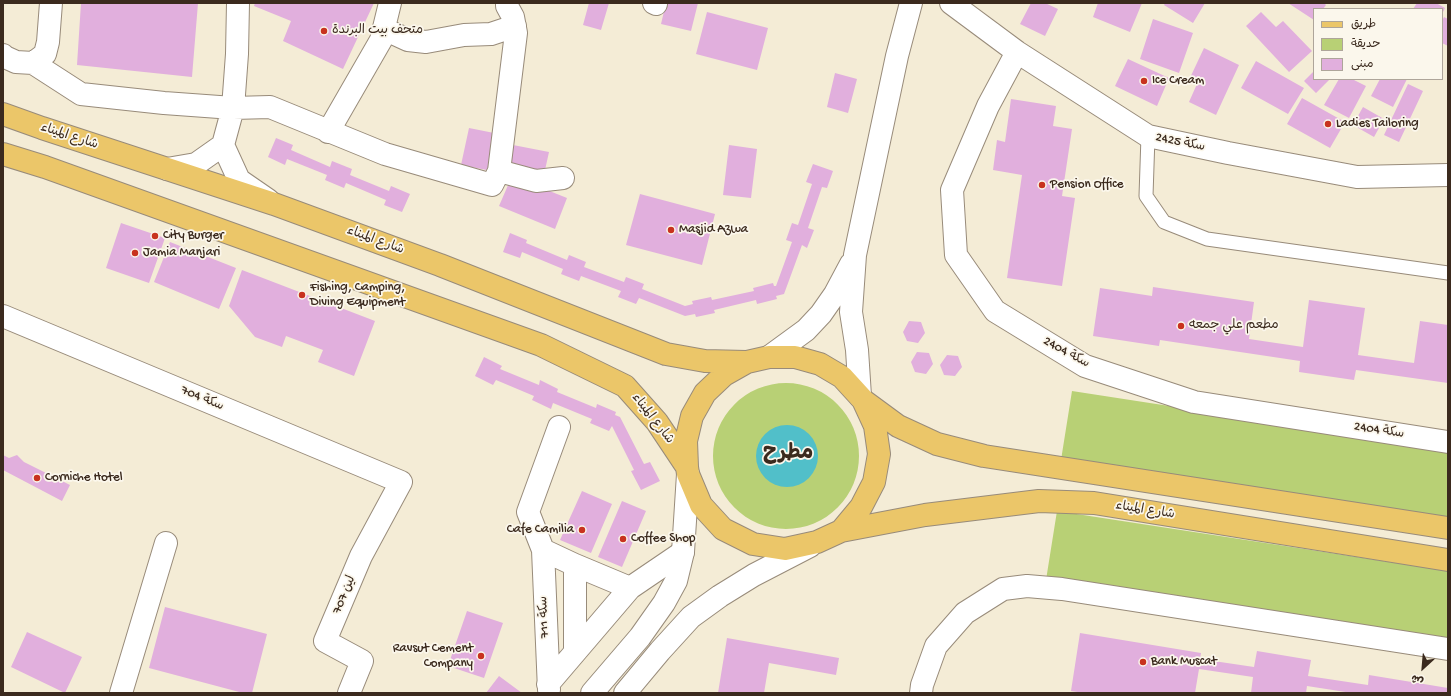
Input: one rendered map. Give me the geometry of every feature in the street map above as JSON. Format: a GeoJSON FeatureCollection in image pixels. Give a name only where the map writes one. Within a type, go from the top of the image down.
{"type":"FeatureCollection","features":[{"type":"Feature","properties":{"kind":"main road","name":"شارع الميناء"},"geometry":{"type":"LineString","coordinates":[[3,114],[274,204],[440,265],[666,354],[705,361],[747,362]]}},
{"type":"Feature","properties":{"kind":"main road","name":"شارع الميناء"},"geometry":{"type":"LineString","coordinates":[[3,154],[45,167],[541,345],[625,386],[657,422],[687,471]]}},
{"type":"Feature","properties":{"kind":"main road"},"geometry":{"type":"LineString","coordinates":[[861,398],[875,426],[879,454],[874,482],[862,508],[841,531],[817,542],[785,549],[753,544],[723,529],[701,505],[687,471],[686,441],[692,416],[705,393],[724,375],[747,362],[768,357],[795,357],[820,364],[842,377],[861,398],[898,426],[937,444],[984,456],[1448,528]]}},
{"type":"Feature","properties":{"kind":"main road","name":"شارع الميناء"},"geometry":{"type":"LineString","coordinates":[[841,531],[926,515],[1039,501],[1094,503],[1448,560]]}},
{"type":"Feature","properties":{"kind":"street"},"geometry":{"type":"LineString","coordinates":[[33,63],[45,54],[48,42],[51,3]]}},
{"type":"Feature","properties":{"kind":"street"},"geometry":{"type":"LineString","coordinates":[[238,3],[237,54],[233,108],[223,145],[239,180],[274,204]]}},
{"type":"Feature","properties":{"kind":"street"},"geometry":{"type":"LineString","coordinates":[[328,132],[381,40],[390,3]]}},
{"type":"Feature","properties":{"kind":"street"},"geometry":{"type":"LineString","coordinates":[[3,55],[16,62],[33,63],[81,94],[164,103],[233,108],[270,107],[384,154],[492,185],[499,171],[516,33],[513,17],[507,3]]}},
{"type":"Feature","properties":{"kind":"street"},"geometry":{"type":"LineString","coordinates":[[861,398],[857,350],[851,312],[855,255],[897,56],[911,3]]}},
{"type":"Feature","properties":{"kind":"street","name":"سكة 2425"},"geometry":{"type":"LineString","coordinates":[[951,3],[1017,52],[1148,136],[1228,153],[1357,177],[1448,175]]}},
{"type":"Feature","properties":{"kind":"street"},"geometry":{"type":"LineString","coordinates":[[384,29],[408,40],[426,42],[464,35],[491,34],[515,26]]}},
{"type":"Feature","properties":{"kind":"street","name":"سكة 2404"},"geometry":{"type":"LineString","coordinates":[[1017,52],[988,106],[952,190],[956,255],[995,312],[1085,366],[1194,402],[1448,442]]}},
{"type":"Feature","properties":{"kind":"street"},"geometry":{"type":"LineString","coordinates":[[167,169],[196,164],[223,145]]}},
{"type":"Feature","properties":{"kind":"street"},"geometry":{"type":"LineString","coordinates":[[499,171],[536,180],[563,178]]}},
{"type":"Feature","properties":{"kind":"street"},"geometry":{"type":"LineString","coordinates":[[768,357],[806,330],[821,314],[836,294],[855,255]]}},
{"type":"Feature","properties":{"kind":"street","name":"سكة 704"},"geometry":{"type":"LineString","coordinates":[[3,316],[401,482]]}},
{"type":"Feature","properties":{"kind":"street","name":"711 سكة"},"geometry":{"type":"LineString","coordinates":[[549,689],[543,550],[528,512],[559,427]]}},
{"type":"Feature","properties":{"kind":"street"},"geometry":{"type":"LineString","coordinates":[[592,693],[640,637],[664,603],[676,581],[683,552],[687,471]]}},
{"type":"Feature","properties":{"kind":"street","name":"لين 707"},"geometry":{"type":"LineString","coordinates":[[348,693],[362,661],[325,641],[362,556],[401,482]]}},
{"type":"Feature","properties":{"kind":"street"},"geometry":{"type":"LineString","coordinates":[[625,693],[660,651],[692,617],[720,596],[754,575],[817,542]]}},
{"type":"Feature","properties":{"kind":"street"},"geometry":{"type":"LineString","coordinates":[[121,693],[166,543]]}},
{"type":"Feature","properties":{"kind":"street"},"geometry":{"type":"LineString","coordinates":[[543,550],[574,565],[630,588]]}},
{"type":"Feature","properties":{"kind":"street","name":"711 سكة"},"geometry":{"type":"LineString","coordinates":[[549,689],[575,652],[630,588],[683,552]]}},
{"type":"Feature","properties":{"kind":"street"},"geometry":{"type":"LineString","coordinates":[[574,565],[575,652]]}},
{"type":"Feature","properties":{"kind":"street"},"geometry":{"type":"LineString","coordinates":[[921,693],[922,685],[936,646],[965,613],[1003,589],[1027,586],[1062,589],[1448,649]]}},
{"type":"Feature","properties":{"kind":"lane"},"geometry":{"type":"LineString","coordinates":[[1148,136],[1146,196],[1164,222],[1207,239],[1448,273]]}},
{"type":"Feature","properties":{"kind":"green space"},"geometry":{"type":"Polygon","coordinates":[[[779,383],[793,383],[814,388],[827,395],[838,404],[847,415],[854,428],[858,442],[858,470],[854,484],[847,497],[838,508],[827,517],[814,524],[793,529],[779,529],[758,524],[745,517],[729,502],[718,484],[713,463],[713,449],[718,428],[725,415],[740,399],[758,388],[779,383]]]}},
{"type":"Feature","properties":{"kind":"green space"},"geometry":{"type":"Polygon","coordinates":[[[1072,391],[1448,449],[1448,520],[1061,460],[1072,391]]]}},
{"type":"Feature","properties":{"kind":"green space"},"geometry":{"type":"Polygon","coordinates":[[[1057,511],[1448,571],[1448,642],[1046,580],[1057,511]]]}},
{"type":"Feature","properties":{"kind":"water"},"geometry":{"type":"Polygon","coordinates":[[[787,425],[799,428],[809,434],[815,444],[818,456],[815,468],[809,478],[799,484],[787,487],[775,484],[765,478],[759,468],[756,456],[759,444],[765,434],[775,428],[787,425]]]}},
{"type":"Feature","properties":{"kind":"building"},"geometry":{"type":"Polygon","coordinates":[[[81,3],[198,3],[192,77],[77,65],[81,3]]]}},
{"type":"Feature","properties":{"kind":"building","name":"متحف بيت البرندة"},"geometry":{"type":"Polygon","coordinates":[[[255,3],[374,3],[343,69],[283,41],[291,21],[254,6],[255,3]]]}},
{"type":"Feature","properties":{"kind":"building"},"geometry":{"type":"Polygon","coordinates":[[[589,3],[609,3],[601,30],[583,25],[589,3]]]}},
{"type":"Feature","properties":{"kind":"building"},"geometry":{"type":"Polygon","coordinates":[[[666,3],[698,3],[691,31],[661,24],[666,3]]]}},
{"type":"Feature","properties":{"kind":"building"},"geometry":{"type":"Polygon","coordinates":[[[1031,3],[1045,3],[1058,9],[1045,36],[1020,24],[1031,3]]]}},
{"type":"Feature","properties":{"kind":"building"},"geometry":{"type":"Polygon","coordinates":[[[1098,3],[1142,3],[1130,32],[1093,17],[1098,3]]]}},
{"type":"Feature","properties":{"kind":"building"},"geometry":{"type":"Polygon","coordinates":[[[1165,3],[1205,3],[1193,23],[1164,5],[1165,3]]]}},
{"type":"Feature","properties":{"kind":"building"},"geometry":{"type":"Polygon","coordinates":[[[1288,3],[1324,3],[1326,5],[1324,8],[1313,8],[1313,19],[1288,3]]]}},
{"type":"Feature","properties":{"kind":"building"},"geometry":{"type":"Polygon","coordinates":[[[1417,3],[1436,3],[1445,8],[1443,12],[1443,8],[1414,8],[1417,3]]]}},
{"type":"Feature","properties":{"kind":"building"},"geometry":{"type":"Polygon","coordinates":[[[707,12],[768,28],[757,70],[696,54],[707,12]]]}},
{"type":"Feature","properties":{"kind":"building"},"geometry":{"type":"Polygon","coordinates":[[[1261,12],[1276,27],[1283,21],[1312,51],[1289,72],[1246,26],[1261,12]]]}},
{"type":"Feature","properties":{"kind":"building"},"geometry":{"type":"Polygon","coordinates":[[[1444,17],[1448,19],[1448,46],[1443,44],[1444,17]]]}},
{"type":"Feature","properties":{"kind":"building"},"geometry":{"type":"Polygon","coordinates":[[[1153,19],[1193,33],[1179,73],[1140,59],[1153,19]]]}},
{"type":"Feature","properties":{"kind":"building"},"geometry":{"type":"Polygon","coordinates":[[[1204,48],[1239,65],[1216,115],[1189,102],[1197,84],[1189,80],[1204,48]]]}},
{"type":"Feature","properties":{"kind":"building"},"geometry":{"type":"Polygon","coordinates":[[[1128,59],[1169,78],[1157,106],[1115,86],[1128,59]]]}},
{"type":"Feature","properties":{"kind":"building"},"geometry":{"type":"Polygon","coordinates":[[[1256,61],[1304,88],[1288,114],[1241,88],[1256,61]]]}},
{"type":"Feature","properties":{"kind":"building"},"geometry":{"type":"Polygon","coordinates":[[[1313,72],[1313,80],[1329,80],[1316,93],[1304,81],[1313,72]]]}},
{"type":"Feature","properties":{"kind":"building"},"geometry":{"type":"Polygon","coordinates":[[[835,73],[857,79],[848,113],[827,107],[835,73]]]}},
{"type":"Feature","properties":{"kind":"building"},"geometry":{"type":"Polygon","coordinates":[[[1338,80],[1354,80],[1366,86],[1349,118],[1324,105],[1338,80]]]}},
{"type":"Feature","properties":{"kind":"building"},"geometry":{"type":"Polygon","coordinates":[[[1379,80],[1406,80],[1393,107],[1371,96],[1379,80]]]}},
{"type":"Feature","properties":{"kind":"building"},"geometry":{"type":"Polygon","coordinates":[[[1408,84],[1423,91],[1399,142],[1384,135],[1408,84]]]}},
{"type":"Feature","properties":{"kind":"building"},"geometry":{"type":"Polygon","coordinates":[[[1302,98],[1345,122],[1330,148],[1287,124],[1302,98]]]}},
{"type":"Feature","properties":{"kind":"building","name":"Pension Office"},"geometry":{"type":"Polygon","coordinates":[[[1011,99],[1056,106],[1053,126],[1072,129],[1062,196],[1075,198],[1062,286],[1007,278],[1022,175],[993,170],[997,140],[1005,142],[1011,99]]]}},
{"type":"Feature","properties":{"kind":"building"},"geometry":{"type":"Polygon","coordinates":[[[1363,107],[1384,119],[1374,137],[1353,125],[1363,107]]]}},
{"type":"Feature","properties":{"kind":"building"},"geometry":{"type":"Polygon","coordinates":[[[469,128],[499,134],[492,171],[461,165],[469,128]]]}},
{"type":"Feature","properties":{"kind":"building"},"geometry":{"type":"Polygon","coordinates":[[[276,138],[293,145],[291,150],[330,167],[332,161],[352,169],[350,175],[389,191],[391,186],[410,194],[402,212],[384,205],[386,200],[346,183],[344,188],[325,180],[327,175],[287,159],[285,165],[268,157],[276,138]]]}},
{"type":"Feature","properties":{"kind":"building"},"geometry":{"type":"Polygon","coordinates":[[[513,145],[549,152],[543,179],[507,171],[513,145]]]}},
{"type":"Feature","properties":{"kind":"building"},"geometry":{"type":"Polygon","coordinates":[[[729,145],[757,149],[751,198],[723,195],[729,145]]]}},
{"type":"Feature","properties":{"kind":"building"},"geometry":{"type":"Polygon","coordinates":[[[813,164],[833,171],[827,188],[822,187],[808,228],[814,230],[807,248],[802,245],[784,294],[776,296],[777,299],[757,304],[756,300],[714,310],[715,313],[696,317],[695,314],[685,316],[639,298],[636,304],[618,297],[621,291],[581,276],[579,281],[561,274],[563,269],[522,252],[520,258],[503,252],[510,233],[527,240],[526,243],[567,260],[569,255],[586,262],[584,267],[624,282],[626,277],[644,284],[642,289],[685,306],[693,304],[692,301],[711,297],[712,300],[754,291],[753,288],[773,283],[774,286],[776,286],[792,242],[786,240],[792,223],[798,225],[812,184],[806,182],[813,164]]]}},
{"type":"Feature","properties":{"kind":"building"},"geometry":{"type":"Polygon","coordinates":[[[512,176],[567,198],[555,229],[499,206],[512,176]]]}},
{"type":"Feature","properties":{"kind":"building","name":"Masjid Azwa"},"geometry":{"type":"Polygon","coordinates":[[[640,194],[715,214],[702,265],[626,245],[640,194]]]}},
{"type":"Feature","properties":{"kind":"building","name":"Jamia Manjari"},"geometry":{"type":"Polygon","coordinates":[[[121,223],[165,238],[149,283],[106,268],[121,223]]]}},
{"type":"Feature","properties":{"kind":"building"},"geometry":{"type":"Polygon","coordinates":[[[170,242],[236,268],[219,309],[154,282],[170,242]]]}},
{"type":"Feature","properties":{"kind":"building"},"geometry":{"type":"Polygon","coordinates":[[[242,270],[375,321],[354,376],[318,362],[323,350],[286,336],[282,347],[255,337],[229,306],[242,270]]]}},
{"type":"Feature","properties":{"kind":"building"},"geometry":{"type":"Polygon","coordinates":[[[1153,287],[1254,302],[1249,339],[1303,347],[1309,300],[1365,308],[1358,355],[1414,363],[1420,321],[1448,325],[1448,383],[1356,370],[1354,380],[1299,372],[1300,361],[1160,340],[1159,346],[1093,336],[1100,288],[1152,296],[1153,287]]]}},
{"type":"Feature","properties":{"kind":"building"},"geometry":{"type":"Polygon","coordinates":[[[909,321],[921,322],[925,333],[918,343],[907,341],[903,332],[909,321]]]}},
{"type":"Feature","properties":{"kind":"building"},"geometry":{"type":"Polygon","coordinates":[[[917,352],[929,353],[933,364],[926,374],[915,372],[911,362],[917,352]]]}},
{"type":"Feature","properties":{"kind":"building"},"geometry":{"type":"Polygon","coordinates":[[[947,355],[958,356],[962,367],[955,376],[944,375],[940,365],[947,355]]]}},
{"type":"Feature","properties":{"kind":"building"},"geometry":{"type":"Polygon","coordinates":[[[484,357],[502,366],[500,369],[539,385],[540,380],[558,389],[557,392],[596,408],[597,404],[616,412],[615,415],[620,417],[644,464],[650,462],[660,481],[641,490],[631,471],[634,470],[612,426],[609,431],[590,423],[592,419],[553,403],[551,409],[532,400],[534,396],[496,380],[493,385],[475,376],[484,357]]]}},
{"type":"Feature","properties":{"kind":"building","name":"Corniche Hotel"},"geometry":{"type":"Polygon","coordinates":[[[3,455],[9,458],[17,455],[24,462],[70,485],[62,501],[3,470],[3,455]]]}},
{"type":"Feature","properties":{"kind":"building"},"geometry":{"type":"Polygon","coordinates":[[[582,491],[612,504],[591,553],[560,540],[582,491]]]}},
{"type":"Feature","properties":{"kind":"building"},"geometry":{"type":"Polygon","coordinates":[[[622,501],[646,511],[622,567],[598,557],[622,501]]]}},
{"type":"Feature","properties":{"kind":"building"},"geometry":{"type":"Polygon","coordinates":[[[165,607],[267,634],[252,693],[243,693],[149,668],[165,607]]]}},
{"type":"Feature","properties":{"kind":"building"},"geometry":{"type":"Polygon","coordinates":[[[467,611],[503,623],[484,678],[448,666],[467,611]]]}},
{"type":"Feature","properties":{"kind":"building"},"geometry":{"type":"Polygon","coordinates":[[[27,632],[82,657],[65,693],[11,667],[27,632]]]}},
{"type":"Feature","properties":{"kind":"building"},"geometry":{"type":"Polygon","coordinates":[[[1080,633],[1201,653],[1200,659],[1254,667],[1257,651],[1311,660],[1308,676],[1368,685],[1369,675],[1448,688],[1448,693],[1352,693],[1307,686],[1306,693],[1251,693],[1253,677],[1199,669],[1195,693],[1084,693],[1071,691],[1080,633]]]}},
{"type":"Feature","properties":{"kind":"building"},"geometry":{"type":"Polygon","coordinates":[[[727,638],[839,658],[836,675],[769,663],[764,693],[718,693],[727,638]]]}},
{"type":"Feature","properties":{"kind":"building"},"geometry":{"type":"Polygon","coordinates":[[[499,676],[522,693],[486,693],[499,676]]]}},
{"type":"Feature","properties":{"kind":"place","name":"متحف بيت البرندة"},"geometry":{"type":"Point","coordinates":[324,31]}},
{"type":"Feature","properties":{"kind":"place","name":"Ice Cream"},"geometry":{"type":"Point","coordinates":[1144,81]}},
{"type":"Feature","properties":{"kind":"place","name":"Ladies Tailoring"},"geometry":{"type":"Point","coordinates":[1328,124]}},
{"type":"Feature","properties":{"kind":"place","name":"Pension Office"},"geometry":{"type":"Point","coordinates":[1042,185]}},
{"type":"Feature","properties":{"kind":"place","name":"Masjid Azwa"},"geometry":{"type":"Point","coordinates":[671,230]}},
{"type":"Feature","properties":{"kind":"place","name":"City Burger"},"geometry":{"type":"Point","coordinates":[155,236]}},
{"type":"Feature","properties":{"kind":"place","name":"Jamia Manjari"},"geometry":{"type":"Point","coordinates":[135,253]}},
{"type":"Feature","properties":{"kind":"place","name":"Fishing, Camping, Diving Equipment"},"geometry":{"type":"Point","coordinates":[302,295]}},
{"type":"Feature","properties":{"kind":"place","name":"مطعم علي جمعه"},"geometry":{"type":"Point","coordinates":[1181,326]}},
{"type":"Feature","properties":{"kind":"place","name":"Corniche Hotel"},"geometry":{"type":"Point","coordinates":[37,478]}},
{"type":"Feature","properties":{"kind":"place","name":"Cafe Camilia"},"geometry":{"type":"Point","coordinates":[582,530]}},
{"type":"Feature","properties":{"kind":"place","name":"Coffee Shop"},"geometry":{"type":"Point","coordinates":[623,539]}},
{"type":"Feature","properties":{"kind":"place","name":"Ravsut Cement Company"},"geometry":{"type":"Point","coordinates":[481,656]}},
{"type":"Feature","properties":{"kind":"place","name":"Bank Muscat"},"geometry":{"type":"Point","coordinates":[1143,662]}},
{"type":"Feature","properties":{"kind":"district","name":"مطرح"},"geometry":{"type":"Point","coordinates":[788,455]}}]}
